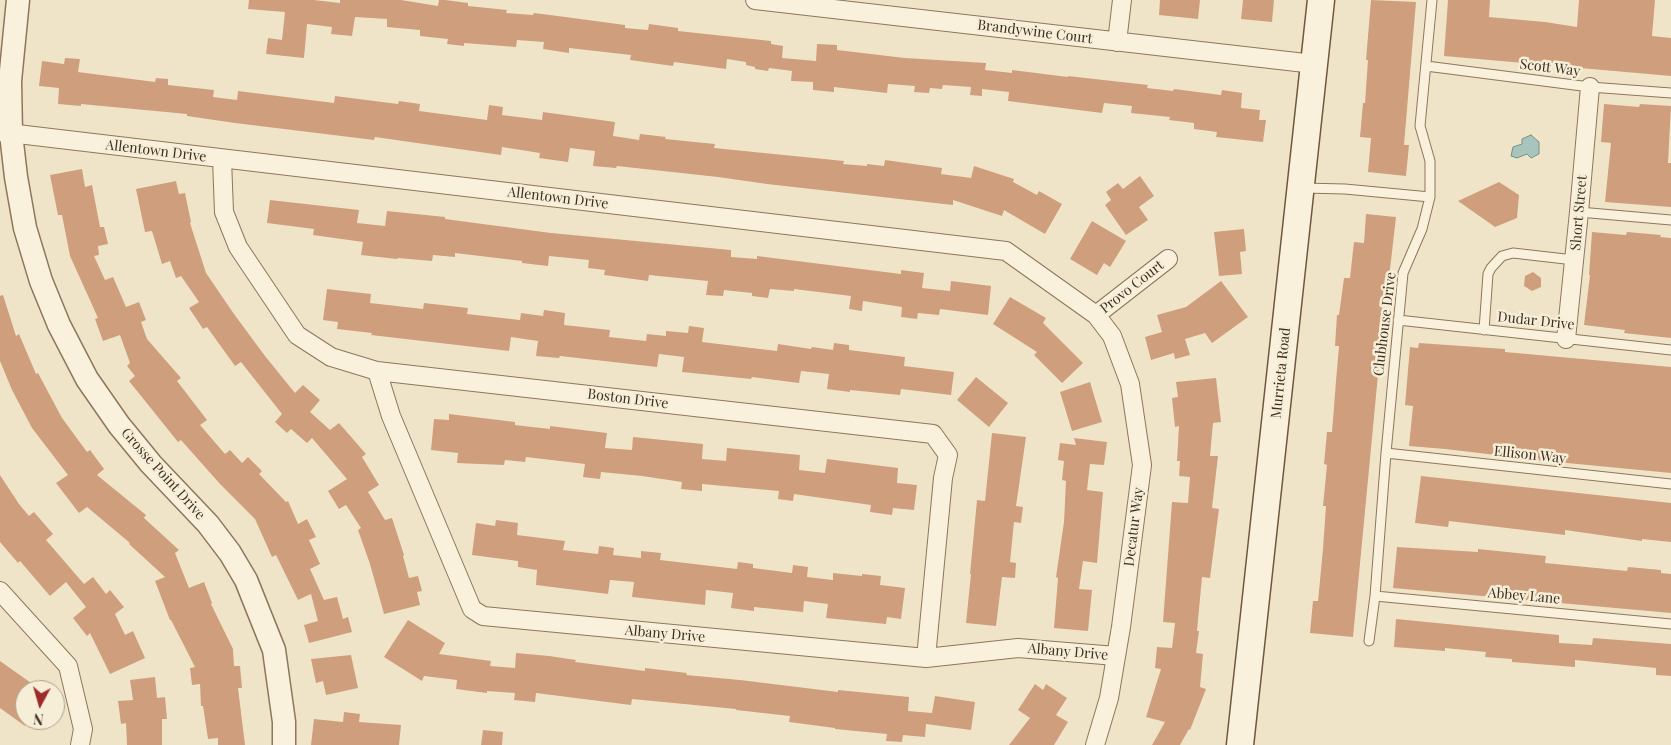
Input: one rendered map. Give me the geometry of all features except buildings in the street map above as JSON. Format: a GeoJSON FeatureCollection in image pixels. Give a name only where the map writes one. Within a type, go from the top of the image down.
{"type":"FeatureCollection","features":[{"type":"Feature","properties":{"kind":"main road","name":"Murrieta Road"},"geometry":{"type":"LineString","coordinates":[[1240,745],[1321,0]]}},
{"type":"Feature","properties":{"kind":"street","name":"Grosse Point Drive"},"geometry":{"type":"LineString","coordinates":[[18,0],[6,133],[25,228],[41,281],[59,325],[87,379],[119,425],[151,464],[208,524],[230,552],[246,580],[274,650],[284,722],[284,745]]}},
{"type":"Feature","properties":{"kind":"street","name":"Brandywine Court"},"geometry":{"type":"LineString","coordinates":[[755,0],[1314,64]]}},
{"type":"Feature","properties":{"kind":"street"},"geometry":{"type":"LineString","coordinates":[[1117,42],[1122,0]]}},
{"type":"Feature","properties":{"kind":"street","name":"Short Street"},"geometry":{"type":"LineString","coordinates":[[1566,339],[1580,212],[1590,87]]}},
{"type":"Feature","properties":{"kind":"street","name":"Allentown Drive"},"geometry":{"type":"LineString","coordinates":[[6,133],[1006,251],[1096,315]]}},
{"type":"Feature","properties":{"kind":"street","name":"Boston Drive"},"geometry":{"type":"LineString","coordinates":[[222,159],[224,212],[238,247],[297,335],[331,357],[377,371],[933,434],[948,455],[943,478],[926,658]]}},
{"type":"Feature","properties":{"kind":"street","name":"Provo Court"},"geometry":{"type":"LineString","coordinates":[[1096,315],[1168,259]]}},
{"type":"Feature","properties":{"kind":"street","name":"Decatur Way"},"geometry":{"type":"LineString","coordinates":[[1095,745],[1109,698],[1121,627],[1142,465],[1130,384],[1112,336],[1096,315]]}},
{"type":"Feature","properties":{"kind":"street","name":"Albany Drive"},"geometry":{"type":"LineString","coordinates":[[377,371],[391,416],[472,609],[483,616],[926,658],[1018,648],[1116,656]]}},
{"type":"Feature","properties":{"kind":"street"},"geometry":{"type":"LineString","coordinates":[[0,590],[68,666],[83,729],[80,745]]}},
{"type":"Feature","properties":{"kind":"lane","name":"Clubhouse Drive"},"geometry":{"type":"LineString","coordinates":[[1369,640],[1375,596],[1403,273],[1422,229],[1430,197],[1430,162],[1420,126],[1432,0]]}},
{"type":"Feature","properties":{"kind":"lane","name":"Scott Way"},"geometry":{"type":"LineString","coordinates":[[1426,66],[1590,87],[1671,93]]}},
{"type":"Feature","properties":{"kind":"lane"},"geometry":{"type":"LineString","coordinates":[[1301,188],[1345,189],[1430,197]]}},
{"type":"Feature","properties":{"kind":"lane"},"geometry":{"type":"LineString","coordinates":[[1580,212],[1671,220]]}},
{"type":"Feature","properties":{"kind":"lane"},"geometry":{"type":"LineString","coordinates":[[1484,330],[1488,274],[1502,256],[1513,253],[1574,260]]}},
{"type":"Feature","properties":{"kind":"lane","name":"Dudar Drive"},"geometry":{"type":"LineString","coordinates":[[1398,320],[1671,350]]}},
{"type":"Feature","properties":{"kind":"lane","name":"Ellison Way"},"geometry":{"type":"LineString","coordinates":[[1386,453],[1671,484]]}},
{"type":"Feature","properties":{"kind":"lane","name":"Abbey Lane"},"geometry":{"type":"LineString","coordinates":[[1375,596],[1671,624]]}},
{"type":"Feature","properties":{"kind":"water"},"geometry":{"type":"Polygon","coordinates":[[[1531,135],[1539,142],[1539,154],[1531,158],[1527,154],[1517,158],[1511,156],[1513,147],[1522,144],[1522,139],[1531,135]]]}}]}
